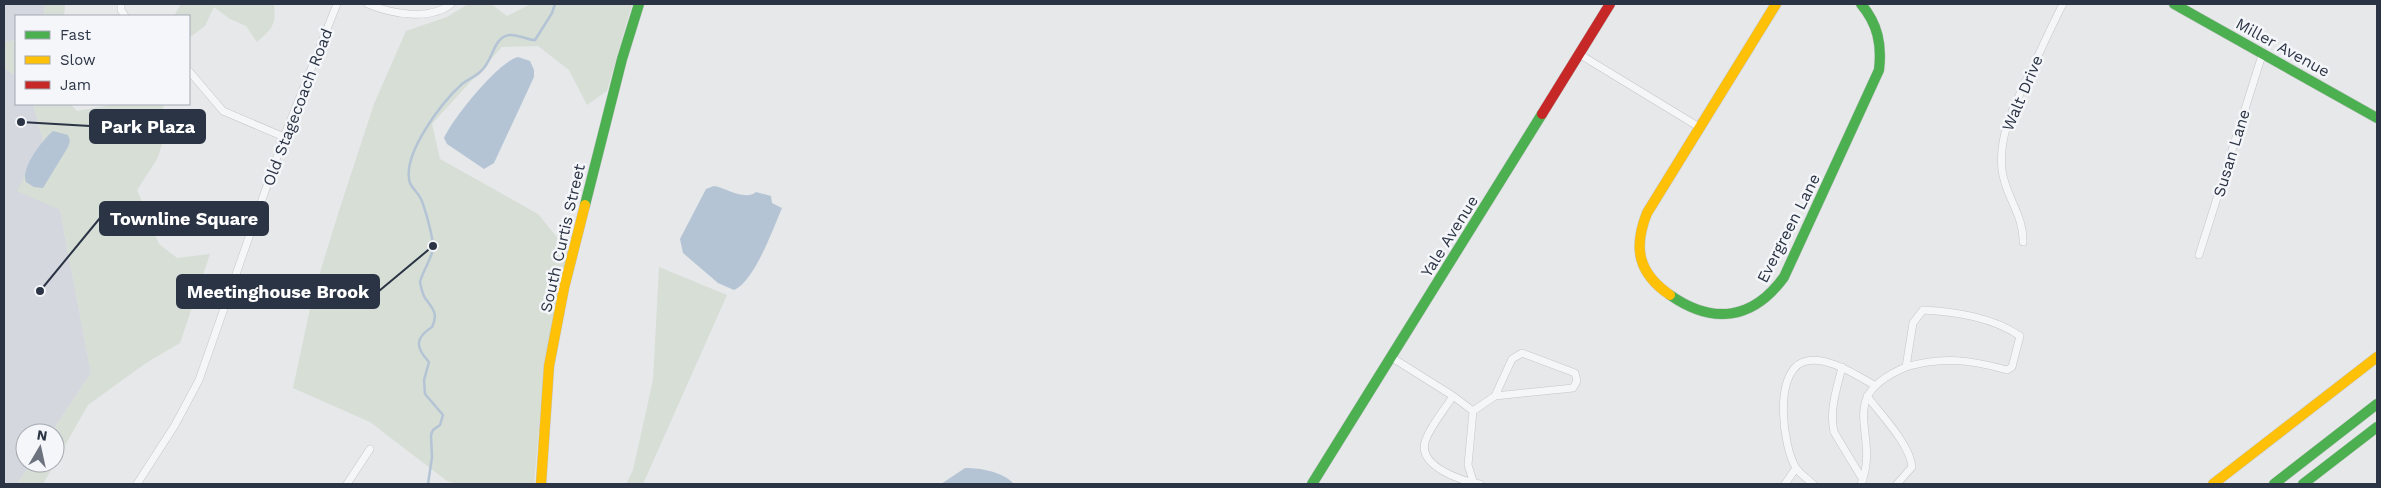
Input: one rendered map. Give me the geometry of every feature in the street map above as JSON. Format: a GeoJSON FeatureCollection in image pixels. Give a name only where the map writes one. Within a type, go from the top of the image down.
{"type":"FeatureCollection","features":[{"type":"Feature","properties":{"kind":"main road","name":"South Curtis Street"},"geometry":{"type":"LineString","coordinates":[[540,484],[549,366],[562,298],[622,59],[639,4]]}},
{"type":"Feature","properties":{"kind":"main road","name":"Yale Avenue"},"geometry":{"type":"LineString","coordinates":[[1312,484],[1610,4]]}},
{"type":"Feature","properties":{"kind":"main road","name":"Evergreen Lane"},"geometry":{"type":"LineString","coordinates":[[1776,4],[1642,223],[1638,247],[1640,259],[1651,280],[1687,306],[1718,315],[1733,315],[1759,304],[1778,287],[1875,82],[1881,58],[1879,34],[1868,11],[1861,4]]}},
{"type":"Feature","properties":{"kind":"main road","name":"Miller Avenue"},"geometry":{"type":"LineString","coordinates":[[2174,4],[2263,52],[2377,118]]}},
{"type":"Feature","properties":{"kind":"main road"},"geometry":{"type":"LineString","coordinates":[[2213,484],[2377,358]]}},
{"type":"Feature","properties":{"kind":"main road"},"geometry":{"type":"LineString","coordinates":[[2274,484],[2377,404]]}},
{"type":"Feature","properties":{"kind":"main road"},"geometry":{"type":"LineString","coordinates":[[2303,484],[2377,427]]}},
{"type":"Feature","properties":{"kind":"street","name":"Old Stagecoach Road"},"geometry":{"type":"LineString","coordinates":[[137,484],[175,425],[199,380],[284,136],[337,4]]}},
{"type":"Feature","properties":{"kind":"street"},"geometry":{"type":"LineString","coordinates":[[368,4],[400,13],[424,14],[451,4]]}},
{"type":"Feature","properties":{"kind":"street","name":"Walt Drive"},"geometry":{"type":"LineString","coordinates":[[2023,242],[2022,222],[2002,176],[2001,147],[2008,119],[2062,4]]}},
{"type":"Feature","properties":{"kind":"street","name":"Susan Lane"},"geometry":{"type":"LineString","coordinates":[[2199,255],[2263,52]]}},
{"type":"Feature","properties":{"kind":"street"},"geometry":{"type":"LineString","coordinates":[[1579,54],[1699,127]]}},
{"type":"Feature","properties":{"kind":"street"},"geometry":{"type":"LineString","coordinates":[[190,73],[223,111],[284,136]]}},
{"type":"Feature","properties":{"kind":"street"},"geometry":{"type":"LineString","coordinates":[[1862,482],[1866,459],[1863,413],[1867,396],[1874,385],[1890,373],[1927,360],[1982,363],[2007,370],[2012,367],[2020,336],[2008,328],[1968,315],[1923,310],[1913,323],[1906,367]]}},
{"type":"Feature","properties":{"kind":"street"},"geometry":{"type":"LineString","coordinates":[[1473,411],[1495,396],[1573,388],[1577,381],[1575,373],[1522,353],[1512,359],[1495,396]]}},
{"type":"Feature","properties":{"kind":"street"},"geometry":{"type":"LineString","coordinates":[[1391,358],[1454,396],[1473,411]]}},
{"type":"Feature","properties":{"kind":"street"},"geometry":{"type":"LineString","coordinates":[[1813,484],[1796,468],[1785,430],[1784,391],[1788,377],[1803,362],[1817,361],[1842,367],[1874,385]]}},
{"type":"Feature","properties":{"kind":"street"},"geometry":{"type":"LineString","coordinates":[[1842,367],[1831,410],[1832,423],[1834,432],[1862,482]]}},
{"type":"Feature","properties":{"kind":"street"},"geometry":{"type":"LineString","coordinates":[[1454,396],[1425,441],[1426,451],[1432,465],[1446,474],[1476,484]]}},
{"type":"Feature","properties":{"kind":"street"},"geometry":{"type":"LineString","coordinates":[[1867,396],[1904,445],[1911,458],[1912,467],[1896,484]]}},
{"type":"Feature","properties":{"kind":"street"},"geometry":{"type":"LineString","coordinates":[[1473,411],[1468,465],[1476,484]]}},
{"type":"Feature","properties":{"kind":"street"},"geometry":{"type":"LineString","coordinates":[[347,484],[370,449]]}},
{"type":"Feature","properties":{"kind":"street"},"geometry":{"type":"LineString","coordinates":[[1785,484],[1796,468]]}},
{"type":"Feature","properties":{"kind":"shaded area"},"geometry":{"type":"Polygon","coordinates":[[[4,4],[45,4],[44,15],[15,15],[15,40],[4,42],[4,4]]]}},
{"type":"Feature","properties":{"kind":"shaded area"},"geometry":{"type":"Polygon","coordinates":[[[45,4],[65,4],[64,15],[44,15],[45,4]]]}},
{"type":"Feature","properties":{"kind":"shaded area"},"geometry":{"type":"Polygon","coordinates":[[[181,4],[274,4],[274,22],[267,33],[257,42],[246,26],[230,19],[214,7],[205,26],[190,37],[190,15],[175,15],[181,4]]]}},
{"type":"Feature","properties":{"kind":"shaded area"},"geometry":{"type":"Polygon","coordinates":[[[468,4],[491,4],[507,16],[531,4],[632,4],[607,91],[587,105],[569,70],[538,46],[502,47],[432,124],[440,159],[538,214],[568,251],[545,361],[534,484],[458,484],[447,481],[370,422],[293,388],[313,295],[338,214],[374,104],[406,31],[447,17],[468,4]]]}},
{"type":"Feature","properties":{"kind":"shaded area"},"geometry":{"type":"Polygon","coordinates":[[[15,40],[15,75],[4,68],[4,42],[15,40]]]}},
{"type":"Feature","properties":{"kind":"shaded area"},"geometry":{"type":"Polygon","coordinates":[[[4,68],[15,75],[15,105],[33,105],[60,210],[91,373],[58,423],[15,423],[15,473],[24,473],[17,484],[4,484],[4,68]]]}},
{"type":"Feature","properties":{"kind":"shaded area"},"geometry":{"type":"Polygon","coordinates":[[[33,105],[71,105],[77,111],[111,105],[163,105],[166,134],[157,159],[137,190],[159,244],[177,258],[210,254],[180,343],[146,363],[88,405],[65,445],[65,423],[58,423],[91,373],[60,210],[17,191],[43,140],[33,105]]]}},
{"type":"Feature","properties":{"kind":"shaded area"},"geometry":{"type":"Polygon","coordinates":[[[659,267],[727,295],[643,484],[626,484],[633,470],[653,380],[659,267]]]}},
{"type":"Feature","properties":{"kind":"shaded area"},"geometry":{"type":"Polygon","coordinates":[[[24,473],[49,473],[43,484],[17,484],[24,473]]]}},
{"type":"Feature","properties":{"kind":"water"},"geometry":{"type":"Polygon","coordinates":[[[518,57],[530,61],[534,70],[534,77],[494,163],[484,169],[447,144],[444,138],[477,92],[499,69],[518,57]]]}},
{"type":"Feature","properties":{"kind":"water"},"geometry":{"type":"Polygon","coordinates":[[[53,131],[68,135],[70,141],[68,147],[43,188],[34,187],[26,182],[26,170],[38,147],[53,131]]]}},
{"type":"Feature","properties":{"kind":"water"},"geometry":{"type":"Polygon","coordinates":[[[714,186],[741,195],[756,192],[771,196],[772,203],[782,208],[756,266],[749,277],[734,290],[718,283],[683,253],[680,239],[706,189],[714,186]]]}},
{"type":"Feature","properties":{"kind":"water"},"geometry":{"type":"Polygon","coordinates":[[[965,468],[992,472],[1004,476],[1014,484],[941,484],[965,468]]]}},
{"type":"Feature","properties":{"kind":"waterway"},"geometry":{"type":"LineString","coordinates":[[428,484],[432,457],[431,435],[433,430],[440,425],[443,415],[425,394],[424,380],[429,362],[419,347],[422,335],[432,327],[435,318],[435,314],[424,296],[420,282],[433,247],[423,203],[410,183],[409,171],[412,158],[417,144],[434,116],[462,84],[485,67],[499,40],[509,35],[535,40],[552,13],[555,4]]}},
{"type":"Feature","properties":{"kind":"traffic: fast"},"geometry":{"type":"LineString","coordinates":[[585,205],[622,59],[639,4]]}},
{"type":"Feature","properties":{"kind":"traffic: fast"},"geometry":{"type":"LineString","coordinates":[[1670,295],[1686,305],[1702,311],[1717,314],[1732,313],[1746,310],[1759,302],[1784,277],[1879,70],[1880,52],[1878,35],[1871,19],[1861,4]]}},
{"type":"Feature","properties":{"kind":"traffic: fast"},"geometry":{"type":"LineString","coordinates":[[2174,4],[2377,118]]}},
{"type":"Feature","properties":{"kind":"traffic: fast"},"geometry":{"type":"LineString","coordinates":[[1312,484],[1542,114]]}},
{"type":"Feature","properties":{"kind":"traffic: fast"},"geometry":{"type":"LineString","coordinates":[[2274,484],[2377,404]]}},
{"type":"Feature","properties":{"kind":"traffic: fast"},"geometry":{"type":"LineString","coordinates":[[2303,484],[2377,427]]}},
{"type":"Feature","properties":{"kind":"traffic: slow"},"geometry":{"type":"LineString","coordinates":[[1670,295],[1651,278],[1641,259],[1640,237],[1647,213],[1776,4]]}},
{"type":"Feature","properties":{"kind":"traffic: slow"},"geometry":{"type":"LineString","coordinates":[[541,484],[549,366],[564,288],[585,205]]}},
{"type":"Feature","properties":{"kind":"traffic: slow"},"geometry":{"type":"LineString","coordinates":[[2213,484],[2377,357]]}},
{"type":"Feature","properties":{"kind":"traffic: jam"},"geometry":{"type":"LineString","coordinates":[[1542,114],[1610,4]]}},
{"type":"Feature","properties":{"kind":"place","name":"Park Plaza"},"geometry":{"type":"Point","coordinates":[21,122]}},
{"type":"Feature","properties":{"kind":"place","name":"Meetinghouse Brook"},"geometry":{"type":"Point","coordinates":[433,246]}},
{"type":"Feature","properties":{"kind":"place","name":"Townline Square"},"geometry":{"type":"Point","coordinates":[40,291]}}]}
